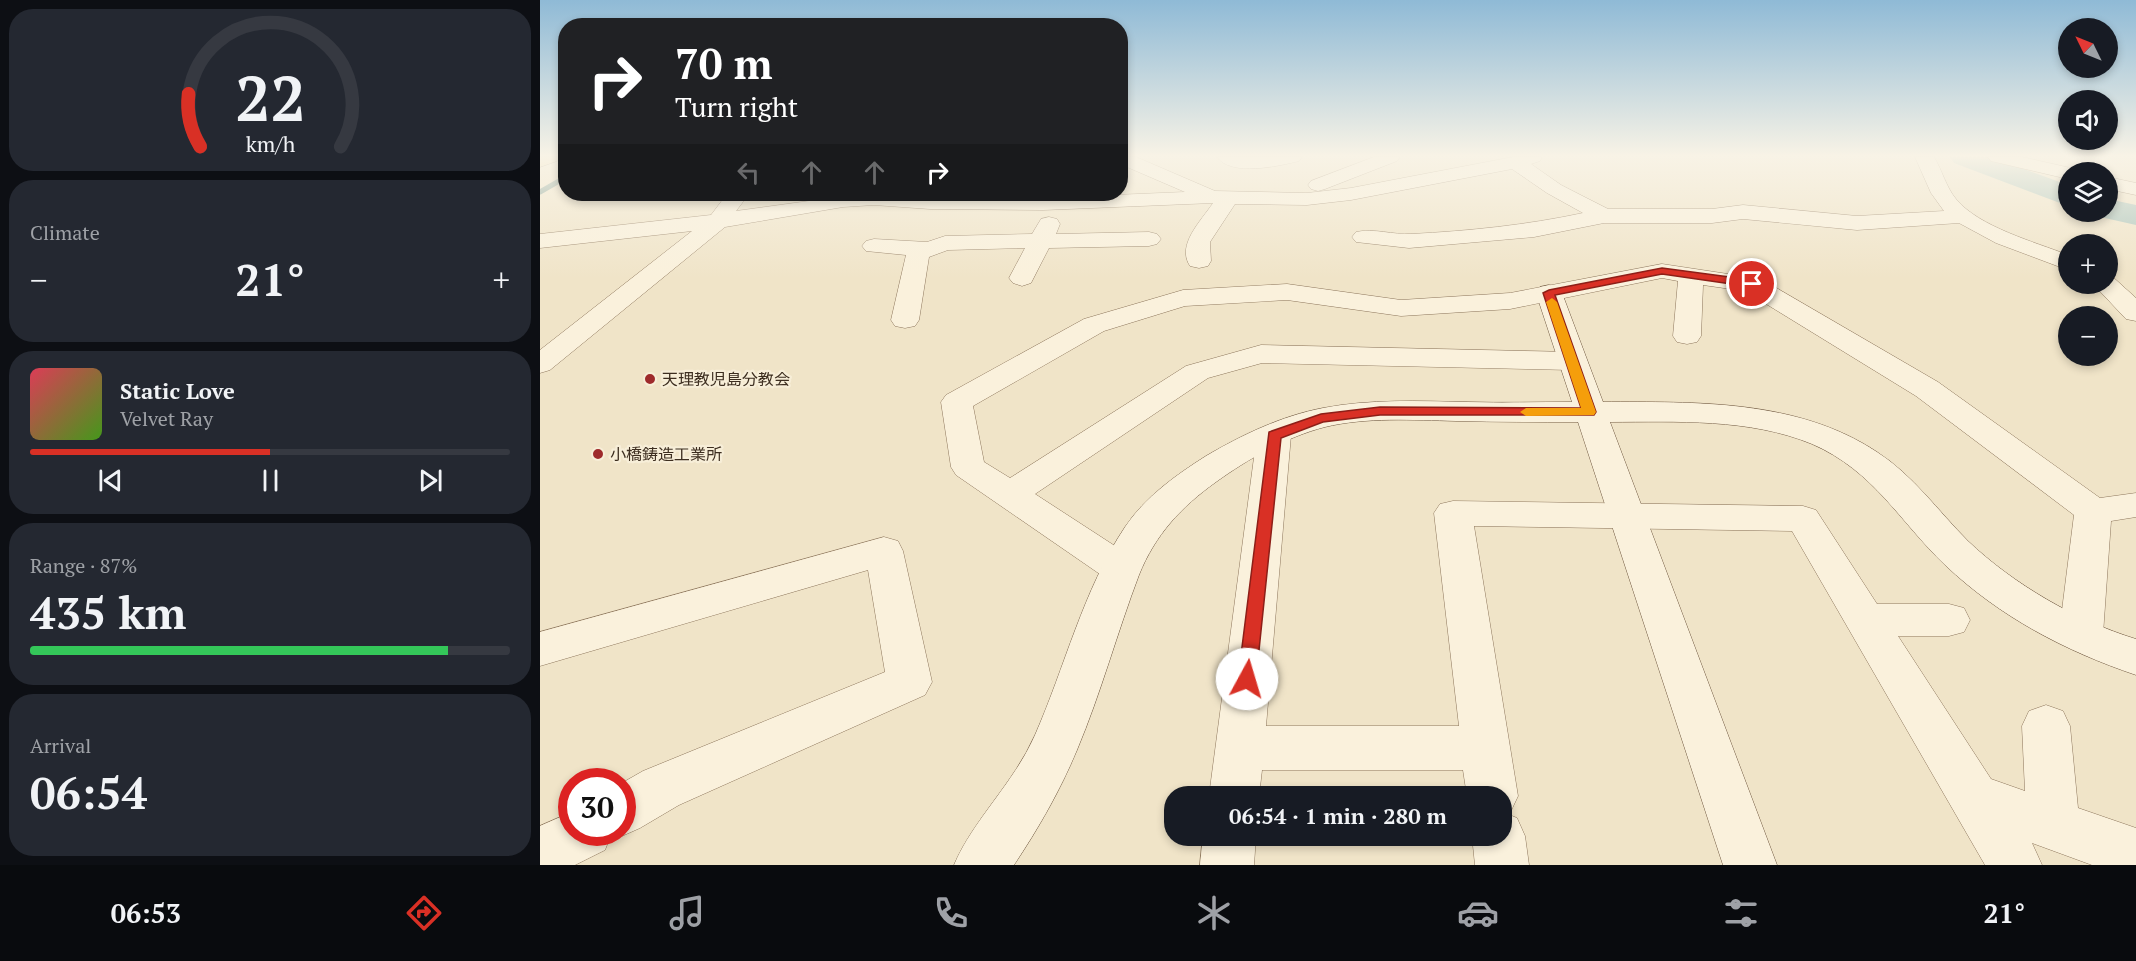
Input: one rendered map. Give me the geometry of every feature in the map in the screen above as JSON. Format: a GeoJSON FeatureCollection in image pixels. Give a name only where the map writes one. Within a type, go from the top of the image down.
{"type":"FeatureCollection","features":[{"type":"Feature","properties":{"kind":"street"},"geometry":{"type":"LineString","coordinates":[[1280,200],[1287,197]]}},
{"type":"Feature","properties":{"kind":"street"},"geometry":{"type":"LineString","coordinates":[[917,201],[1059,204],[1222,198],[1280,200],[1311,197]]}},
{"type":"Feature","properties":{"kind":"street"},"geometry":{"type":"LineString","coordinates":[[1569,197],[1604,216]]}},
{"type":"Feature","properties":{"kind":"street"},"geometry":{"type":"LineString","coordinates":[[1944,197],[1964,216],[2020,245],[2058,260]]}},
{"type":"Feature","properties":{"kind":"street"},"geometry":{"type":"LineString","coordinates":[[1199,261],[1198,242],[1222,198]]}},
{"type":"Feature","properties":{"kind":"street"},"geometry":{"type":"LineString","coordinates":[[545,357],[718,220],[733,201]]}},
{"type":"Feature","properties":{"kind":"street"},"geometry":{"type":"LineString","coordinates":[[540,240],[718,220],[821,201]]}},
{"type":"Feature","properties":{"kind":"street"},"geometry":{"type":"LineString","coordinates":[[1022,278],[1059,204]]}},
{"type":"Feature","properties":{"kind":"street"},"geometry":{"type":"LineString","coordinates":[[1364,237],[1409,241],[1534,230],[1604,216],[1712,216],[1743,212],[1867,223],[1964,216]]}},
{"type":"Feature","properties":{"kind":"street"},"geometry":{"type":"LineString","coordinates":[[904,320],[918,254],[945,243],[1149,239]]}},
{"type":"Feature","properties":{"kind":"street"},"geometry":{"type":"LineString","coordinates":[[874,246],[930,249]]}},
{"type":"Feature","properties":{"kind":"street"},"geometry":{"type":"LineString","coordinates":[[1121,569],[968,467],[957,402],[1094,325],[1184,298],[1287,292],[1401,308],[1510,301],[1662,271],[1752,284],[1927,389],[2093,511],[2136,505]]}},
{"type":"Feature","properties":{"kind":"street"},"geometry":{"type":"LineString","coordinates":[[1687,336],[1691,275]]}},
{"type":"Feature","properties":{"kind":"street"},"geometry":{"type":"LineString","coordinates":[[1549,293],[1750,865]]}},
{"type":"Feature","properties":{"kind":"street"},"geometry":{"type":"LineString","coordinates":[[2116,294],[2136,313]]}},
{"type":"Feature","properties":{"kind":"street"},"geometry":{"type":"LineString","coordinates":[[1009,495],[1197,372],[1261,354],[1572,361]]}},
{"type":"Feature","properties":{"kind":"street"},"geometry":{"type":"LineString","coordinates":[[981,865],[1017,818],[1052,751],[1127,554],[1156,513],[1206,471],[1259,441],[1321,418],[1380,411],[1720,412],[1778,421],[1816,434],[1853,452],[1891,479],[1958,553],[1997,586],[2113,651],[2136,657]]}},
{"type":"Feature","properties":{"kind":"street"},"geometry":{"type":"LineString","coordinates":[[1235,786],[1274,435]]}},
{"type":"Feature","properties":{"kind":"street"},"geometry":{"type":"LineString","coordinates":[[2080,634],[2093,511]]}},
{"type":"Feature","properties":{"kind":"street"},"geometry":{"type":"LineString","coordinates":[[1491,786],[1453,513],[1803,519],[2015,865]]}},
{"type":"Feature","properties":{"kind":"street"},"geometry":{"type":"LineString","coordinates":[[540,649],[884,551],[909,682],[661,788],[636,803]]}},
{"type":"Feature","properties":{"kind":"street"},"geometry":{"type":"LineString","coordinates":[[1866,620],[1949,620]]}},
{"type":"Feature","properties":{"kind":"street"},"geometry":{"type":"LineString","coordinates":[[2046,726],[2053,825]]}},
{"type":"Feature","properties":{"kind":"street"},"geometry":{"type":"LineString","coordinates":[[1240,748],[1485,748]]}},
{"type":"Feature","properties":{"kind":"street"},"geometry":{"type":"LineString","coordinates":[[1974,797],[2136,855]]}},
{"type":"Feature","properties":{"kind":"street"},"geometry":{"type":"LineString","coordinates":[[540,854],[558,845]]}},
{"type":"Feature","properties":{"kind":"street"},"geometry":{"type":"LineString","coordinates":[[1227,865],[1229,846]]}},
{"type":"Feature","properties":{"kind":"street"},"geometry":{"type":"LineString","coordinates":[[1499,846],[1502,865]]}},
{"type":"Feature","properties":{"kind":"waterway"},"geometry":{"type":"LineString","coordinates":[[2118,211],[2136,215]]}},
{"type":"Feature","properties":{"kind":"slow traffic"},"geometry":{"type":"LineString","coordinates":[[1526,412],[1589,412],[1552,302]]}},
{"type":"Feature","properties":{"kind":"place","name":"天理教児島分教会"},"geometry":{"type":"Point","coordinates":[650,379]}},
{"type":"Feature","properties":{"kind":"place","name":"小橋鋳造工業所"},"geometry":{"type":"Point","coordinates":[598,454]}},
{"type":"Feature","properties":{"kind":"route"},"geometry":{"type":"LineString","coordinates":[[1247,679],[1274,435],[1321,418],[1380,411],[1589,412],[1549,293],[1662,271],[1752,284]]}}]}
